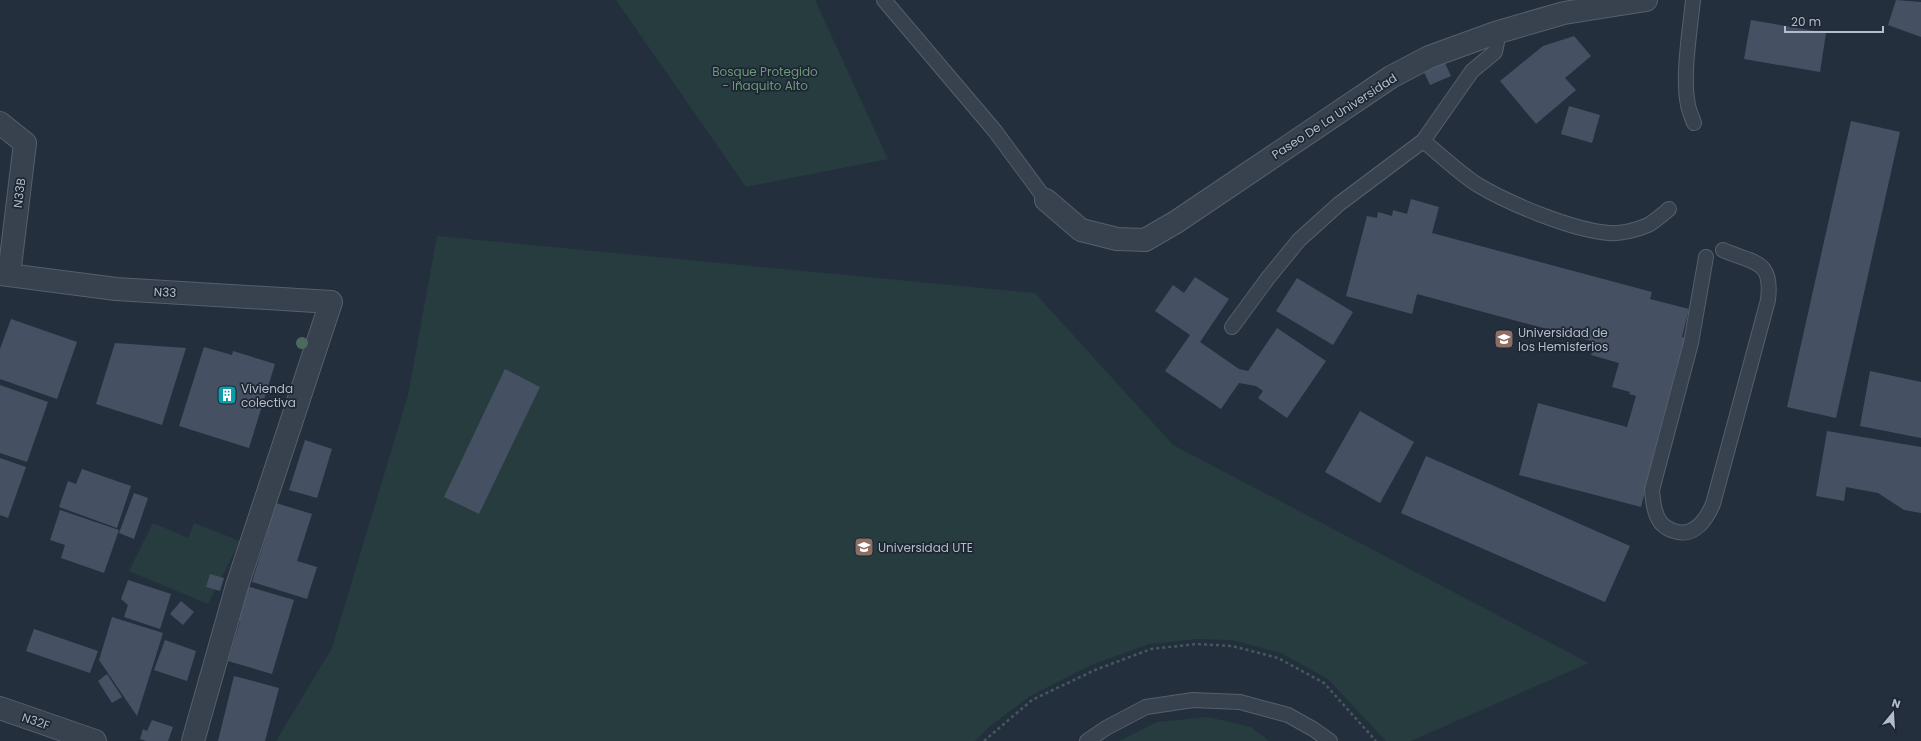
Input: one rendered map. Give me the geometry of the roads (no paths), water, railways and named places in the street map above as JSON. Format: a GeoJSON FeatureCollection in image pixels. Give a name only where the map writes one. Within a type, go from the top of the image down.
{"type":"FeatureCollection","features":[{"type":"Feature","properties":{"kind":"street","name":"Paseo De La Universidad"},"geometry":{"type":"LineString","coordinates":[[1046,200],[1081,230],[1117,239],[1145,240],[1176,222],[1391,77],[1429,57],[1495,33],[1564,13],[1646,0]]}},
{"type":"Feature","properties":{"kind":"street","name":"N33B"},"geometry":{"type":"LineString","coordinates":[[0,123],[25,142],[4,274]]}},
{"type":"Feature","properties":{"kind":"street","name":"N33"},"geometry":{"type":"LineString","coordinates":[[4,274],[116,289],[331,302],[237,586],[193,741]]}},
{"type":"Feature","properties":{"kind":"street","name":"N32F"},"geometry":{"type":"LineString","coordinates":[[0,708],[95,741]]}},
{"type":"Feature","properties":{"kind":"lane"},"geometry":{"type":"LineString","coordinates":[[884,0],[995,131],[1046,200]]}},
{"type":"Feature","properties":{"kind":"lane"},"geometry":{"type":"LineString","coordinates":[[1693,0],[1688,44],[1686,86],[1688,106],[1694,123]]}},
{"type":"Feature","properties":{"kind":"lane"},"geometry":{"type":"LineString","coordinates":[[1232,327],[1268,278],[1299,240],[1339,204],[1423,141],[1472,71],[1495,52],[1497,42],[1495,33]]}},
{"type":"Feature","properties":{"kind":"lane"},"geometry":{"type":"LineString","coordinates":[[1423,141],[1478,184],[1515,203],[1552,219],[1610,233],[1627,231],[1648,225],[1670,209]]}},
{"type":"Feature","properties":{"kind":"lane"},"geometry":{"type":"LineString","coordinates":[[1706,257],[1691,343],[1652,490],[1654,508],[1661,523],[1682,534],[1691,532],[1700,526],[1708,517],[1713,504],[1768,300],[1770,283],[1767,273],[1759,264],[1723,250]]}},
{"type":"Feature","properties":{"kind":"lane"},"geometry":{"type":"LineString","coordinates":[[1087,741],[1106,728],[1146,708],[1193,700],[1240,702],[1288,715],[1313,729],[1330,741]]}},
{"type":"Feature","properties":{"kind":"place","name":"Universidad de los Hemisferios"},"geometry":{"type":"Point","coordinates":[1504,339]}},
{"type":"Feature","properties":{"kind":"place","name":"Vivienda colectiva"},"geometry":{"type":"Point","coordinates":[227,395]}},
{"type":"Feature","properties":{"kind":"place","name":"Universidad UTE"},"geometry":{"type":"Point","coordinates":[864,547]}},
{"type":"Feature","properties":{"kind":"park label","name":"Bosque Protegido - Iñaquito Alto"},"geometry":{"type":"Point","coordinates":[765,78]}}]}
